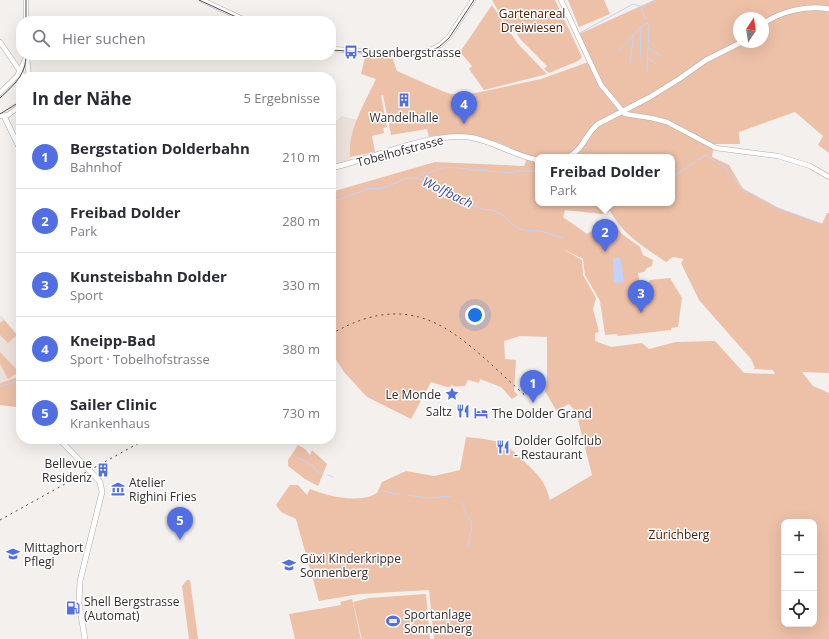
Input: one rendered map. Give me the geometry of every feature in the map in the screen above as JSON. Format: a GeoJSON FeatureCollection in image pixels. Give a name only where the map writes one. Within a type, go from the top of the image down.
{"type":"FeatureCollection","features":[{"type":"Feature","properties":{"kind":"main road"},"geometry":{"type":"LineString","coordinates":[[769,20],[797,10],[818,8],[829,9]]}},
{"type":"Feature","properties":{"kind":"main road"},"geometry":{"type":"LineString","coordinates":[[572,154],[578,150],[596,126],[679,79],[706,60],[733,46]]}},
{"type":"Feature","properties":{"kind":"main road"},"geometry":{"type":"LineString","coordinates":[[2,116],[16,142]]}},
{"type":"Feature","properties":{"kind":"main road","name":"Tobelhofstrasse"},"geometry":{"type":"LineString","coordinates":[[336,167],[358,162],[416,144],[457,137],[483,140],[535,159]]}},
{"type":"Feature","properties":{"kind":"main road"},"geometry":{"type":"LineString","coordinates":[[64,444],[100,482],[102,492],[80,581],[79,604],[85,639]]}},
{"type":"Feature","properties":{"kind":"street"},"geometry":{"type":"LineString","coordinates":[[26,0],[26,16]]}},
{"type":"Feature","properties":{"kind":"street"},"geometry":{"type":"LineString","coordinates":[[202,0],[236,16]]}},
{"type":"Feature","properties":{"kind":"street"},"geometry":{"type":"LineString","coordinates":[[336,49],[409,54],[429,51],[442,44],[450,36],[473,0]]}},
{"type":"Feature","properties":{"kind":"street"},"geometry":{"type":"LineString","coordinates":[[561,0],[601,85],[623,112],[628,115],[667,122],[716,148],[778,156],[810,166],[829,177]]}},
{"type":"Feature","properties":{"kind":"street"},"geometry":{"type":"LineString","coordinates":[[0,42],[20,72]]}},
{"type":"Feature","properties":{"kind":"street"},"geometry":{"type":"LineString","coordinates":[[14,62],[19,60]]}},
{"type":"Feature","properties":{"kind":"street"},"geometry":{"type":"LineString","coordinates":[[20,72],[25,60]]}},
{"type":"Feature","properties":{"kind":"street"},"geometry":{"type":"LineString","coordinates":[[26,60],[28,72]]}},
{"type":"Feature","properties":{"kind":"street"},"geometry":{"type":"LineString","coordinates":[[0,93],[16,76]]}},
{"type":"Feature","properties":{"kind":"street"},"geometry":{"type":"LineString","coordinates":[[2,116],[16,108]]}},
{"type":"Feature","properties":{"kind":"shaded area"},"geometry":{"type":"Polygon","coordinates":[[[342,116],[358,120],[351,137],[349,150],[351,161],[336,164],[336,121],[342,116]]]}},
{"type":"Feature","properties":{"kind":"shaded area"},"geometry":{"type":"Polygon","coordinates":[[[1,315],[16,333],[16,378],[0,383],[1,315]]]}},
{"type":"Feature","properties":{"kind":"green space","name":"Gartenareal Dreiwiesen"},"geometry":{"type":"Polygon","coordinates":[[[492,0],[555,0],[582,57],[578,61],[549,73],[544,69],[547,66],[521,40],[511,25],[507,27],[492,0]]]}},
{"type":"Feature","properties":{"kind":"green space"},"geometry":{"type":"Polygon","coordinates":[[[568,0],[604,0],[610,14],[579,27],[568,0]]]}},
{"type":"Feature","properties":{"kind":"green space","name":"Zürichberg"},"geometry":{"type":"Polygon","coordinates":[[[654,0],[829,0],[829,153],[818,145],[823,136],[795,112],[739,132],[740,144],[714,144],[712,157],[729,165],[743,189],[778,208],[822,224],[827,213],[829,213],[829,373],[802,372],[813,386],[829,393],[829,639],[434,639],[429,590],[360,594],[319,601],[296,519],[281,512],[276,505],[290,485],[298,485],[307,495],[310,489],[344,498],[362,498],[370,496],[377,493],[382,482],[406,471],[434,476],[460,470],[466,437],[486,439],[507,446],[539,477],[544,484],[550,500],[592,475],[576,412],[569,404],[556,410],[545,391],[547,380],[547,337],[520,336],[504,341],[505,359],[516,360],[514,391],[518,395],[512,399],[501,387],[480,379],[479,383],[468,380],[465,386],[447,387],[431,382],[411,419],[367,397],[344,372],[336,360],[336,191],[435,162],[524,166],[528,156],[492,140],[468,135],[455,134],[429,137],[427,129],[391,135],[383,95],[381,96],[387,127],[383,128],[384,133],[372,136],[375,152],[350,157],[351,138],[354,127],[376,79],[361,74],[366,55],[392,57],[397,71],[451,94],[471,94],[541,79],[591,61],[579,34],[654,0]],[[565,210],[563,217],[587,234],[611,220],[622,234],[640,247],[643,255],[653,260],[652,266],[647,268],[644,272],[638,273],[640,285],[647,285],[650,280],[670,278],[682,298],[678,327],[671,328],[671,330],[618,336],[617,334],[605,335],[600,301],[585,275],[583,259],[563,249],[582,260],[583,275],[596,298],[593,309],[599,332],[595,333],[595,341],[611,347],[642,343],[649,349],[676,342],[715,341],[744,373],[775,374],[773,370],[753,369],[755,368],[751,359],[699,300],[681,263],[684,259],[673,257],[666,262],[642,246],[628,234],[610,211],[602,214],[565,210]]]}},
{"type":"Feature","properties":{"kind":"green space"},"geometry":{"type":"Polygon","coordinates":[[[492,5],[518,44],[547,74],[484,90],[469,69],[472,66],[460,52],[492,5]]]}},
{"type":"Feature","properties":{"kind":"green space"},"geometry":{"type":"Polygon","coordinates":[[[4,320],[16,334],[16,336],[8,343],[0,335],[0,323],[4,320]]]}},
{"type":"Feature","properties":{"kind":"green space"},"geometry":{"type":"Polygon","coordinates":[[[0,352],[16,369],[16,374],[8,379],[0,364],[0,352]]]}},
{"type":"Feature","properties":{"kind":"green space"},"geometry":{"type":"Polygon","coordinates":[[[16,378],[16,407],[0,405],[0,383],[16,378]]]}},
{"type":"Feature","properties":{"kind":"green space"},"geometry":{"type":"Polygon","coordinates":[[[298,445],[305,449],[310,455],[312,450],[327,464],[318,486],[305,479],[288,466],[288,460],[298,445]]]}},
{"type":"Feature","properties":{"kind":"green space"},"geometry":{"type":"Polygon","coordinates":[[[187,580],[190,580],[198,639],[189,639],[182,586],[187,580]]]}},
{"type":"Feature","properties":{"kind":"green space","name":"Sportanlage Sonnenberg"},"geometry":{"type":"Polygon","coordinates":[[[426,594],[430,639],[362,639],[353,602],[369,598],[426,594]]]}},
{"type":"Feature","properties":{"kind":"green space"},"geometry":{"type":"Polygon","coordinates":[[[352,599],[361,639],[295,639],[289,614],[341,605],[340,602],[352,599]]]}},
{"type":"Feature","properties":{"kind":"water"},"geometry":{"type":"Polygon","coordinates":[[[620,257],[624,282],[614,283],[613,258],[620,257]]]}},
{"type":"Feature","properties":{"kind":"waterway"},"geometry":{"type":"LineString","coordinates":[[580,33],[633,4],[643,7],[656,0]]}},
{"type":"Feature","properties":{"kind":"waterway"},"geometry":{"type":"LineString","coordinates":[[642,8],[641,9],[646,19]]}},
{"type":"Feature","properties":{"kind":"waterway"},"geometry":{"type":"LineString","coordinates":[[618,51],[640,28],[647,23],[649,26],[647,71]]}},
{"type":"Feature","properties":{"kind":"waterway"},"geometry":{"type":"LineString","coordinates":[[640,60],[641,27]]}},
{"type":"Feature","properties":{"kind":"waterway"},"geometry":{"type":"LineString","coordinates":[[630,62],[634,33]]}},
{"type":"Feature","properties":{"kind":"waterway"},"geometry":{"type":"LineString","coordinates":[[649,40],[657,48]]}},
{"type":"Feature","properties":{"kind":"waterway"},"geometry":{"type":"LineString","coordinates":[[648,47],[662,57]]}},
{"type":"Feature","properties":{"kind":"waterway"},"geometry":{"type":"LineString","coordinates":[[647,57],[658,65]]}},
{"type":"Feature","properties":{"kind":"waterway"},"geometry":{"type":"LineString","coordinates":[[698,160],[706,155],[726,168],[743,189],[778,208],[822,224]]}},
{"type":"Feature","properties":{"kind":"waterway"},"geometry":{"type":"LineString","coordinates":[[675,175],[695,162]]}},
{"type":"Feature","properties":{"kind":"waterway"},"geometry":{"type":"LineString","coordinates":[[419,177],[422,174],[447,167],[511,173],[516,171],[535,171]]}},
{"type":"Feature","properties":{"kind":"waterway","name":"Wolfbach"},"geometry":{"type":"LineString","coordinates":[[336,200],[370,188],[378,189],[389,186],[407,178],[418,178],[432,186],[453,193],[458,198],[468,203],[482,209],[492,210],[501,214],[516,227],[525,231],[536,230],[563,238]]}},
{"type":"Feature","properties":{"kind":"waterway","name":"Wolfbach"},"geometry":{"type":"LineString","coordinates":[[0,387],[16,381]]}},
{"type":"Feature","properties":{"kind":"waterway"},"geometry":{"type":"LineString","coordinates":[[297,457],[313,466],[319,473],[323,474]]}},
{"type":"Feature","properties":{"kind":"waterway"},"geometry":{"type":"LineString","coordinates":[[328,475],[333,477]]}},
{"type":"Feature","properties":{"kind":"waterway"},"geometry":{"type":"LineString","coordinates":[[381,491],[400,494]]}},
{"type":"Feature","properties":{"kind":"waterway"},"geometry":{"type":"LineString","coordinates":[[407,495],[427,498],[452,496]]}},
{"type":"Feature","properties":{"kind":"waterway"},"geometry":{"type":"LineString","coordinates":[[462,502],[464,506]]}},
{"type":"Feature","properties":{"kind":"waterway"},"geometry":{"type":"LineString","coordinates":[[464,510],[472,526],[468,547]]}},
{"type":"Feature","properties":{"kind":"tram line"},"geometry":{"type":"LineString","coordinates":[[26,0],[26,16]]}},
{"type":"Feature","properties":{"kind":"tram line"},"geometry":{"type":"LineString","coordinates":[[199,0],[234,16]]}},
{"type":"Feature","properties":{"kind":"tram line"},"geometry":{"type":"LineString","coordinates":[[336,50],[412,55],[428,52],[439,47],[449,38],[474,0]]}},
{"type":"Feature","properties":{"kind":"tram line"},"geometry":{"type":"LineString","coordinates":[[22,72],[25,60]]}},
{"type":"Feature","properties":{"kind":"tram line"},"geometry":{"type":"LineString","coordinates":[[0,98],[16,82]]}},
{"type":"Feature","properties":{"kind":"tram line"},"geometry":{"type":"LineString","coordinates":[[0,114],[16,104]]}},
{"type":"Feature","properties":{"kind":"railway"},"geometry":{"type":"LineString","coordinates":[[336,332],[363,319],[391,314],[416,316],[439,325],[461,339],[527,397]]}},
{"type":"Feature","properties":{"kind":"railway"},"geometry":{"type":"LineString","coordinates":[[0,520],[137,444]]}},
{"type":"Feature","properties":{"kind":"place","name":"Susenbergstrasse"},"geometry":{"type":"Point","coordinates":[351,52]}},
{"type":"Feature","properties":{"kind":"place","name":"Wandelhalle"},"geometry":{"type":"Point","coordinates":[404,100]}},
{"type":"Feature","properties":{"kind":"place","name":"Kneipp-Bad"},"geometry":{"type":"Point","coordinates":[464,124]}},
{"type":"Feature","properties":{"kind":"place","name":"Freibad Dolder"},"geometry":{"type":"Point","coordinates":[605,252]}},
{"type":"Feature","properties":{"kind":"place","name":"Kunsteisbahn Dolder"},"geometry":{"type":"Point","coordinates":[641,313]}},
{"type":"Feature","properties":{"kind":"place","name":"Le Monde"},"geometry":{"type":"Point","coordinates":[452,394]}},
{"type":"Feature","properties":{"kind":"place","name":"Bergstation Dolderbahn"},"geometry":{"type":"Point","coordinates":[533,403]}},
{"type":"Feature","properties":{"kind":"place","name":"Saltz"},"geometry":{"type":"Point","coordinates":[463,411]}},
{"type":"Feature","properties":{"kind":"place","name":"The Dolder Grand"},"geometry":{"type":"Point","coordinates":[481,413]}},
{"type":"Feature","properties":{"kind":"place","name":"Dolder Golfclub - Restaurant"},"geometry":{"type":"Point","coordinates":[503,447]}},
{"type":"Feature","properties":{"kind":"place","name":"Bellevue Residenz"},"geometry":{"type":"Point","coordinates":[103,470]}},
{"type":"Feature","properties":{"kind":"place","name":"Atelier Righini Fries"},"geometry":{"type":"Point","coordinates":[118,489]}},
{"type":"Feature","properties":{"kind":"place","name":"Sailer Clinic"},"geometry":{"type":"Point","coordinates":[180,540]}},
{"type":"Feature","properties":{"kind":"place","name":"Mittaghort Pflegi"},"geometry":{"type":"Point","coordinates":[13,554]}},
{"type":"Feature","properties":{"kind":"place","name":"Güxi Kinderkrippe Sonnenberg"},"geometry":{"type":"Point","coordinates":[289,565]}},
{"type":"Feature","properties":{"kind":"place","name":"Shell Bergstrasse (Automat)"},"geometry":{"type":"Point","coordinates":[73,608]}},
{"type":"Feature","properties":{"kind":"place","name":"Sportanlage Sonnenberg"},"geometry":{"type":"Point","coordinates":[393,621]}}]}
